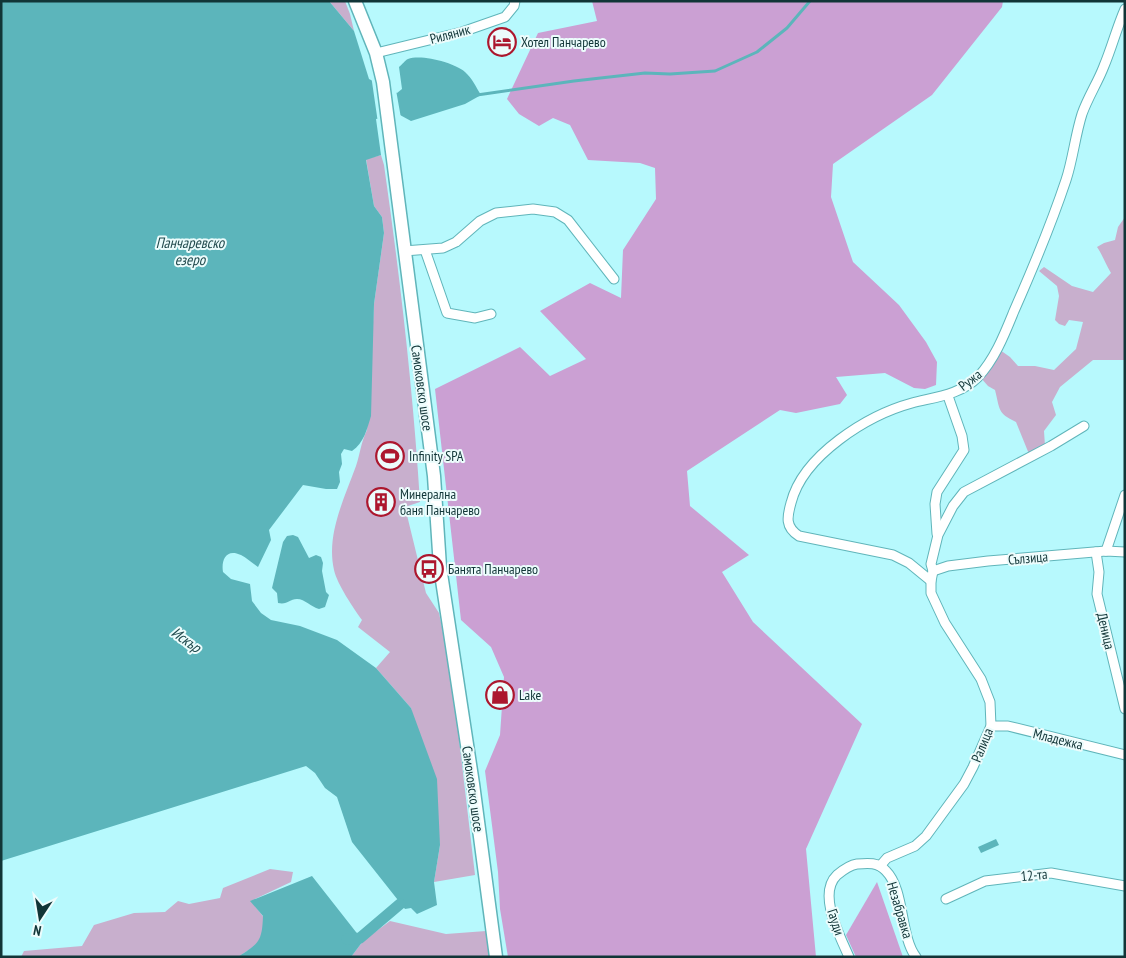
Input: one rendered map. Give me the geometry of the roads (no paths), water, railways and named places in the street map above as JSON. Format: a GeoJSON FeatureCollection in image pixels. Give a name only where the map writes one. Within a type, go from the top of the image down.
{"type":"FeatureCollection","features":[{"type":"Feature","properties":{"kind":"main road","name":"Самоковско шосе"},"geometry":{"type":"LineString","coordinates":[[355,1],[376,52],[389,121],[434,476],[440,567],[473,784],[496,957]]}},
{"type":"Feature","properties":{"kind":"street","name":"Риляник"},"geometry":{"type":"LineString","coordinates":[[376,52],[462,32],[505,17],[514,6],[515,1]]}},
{"type":"Feature","properties":{"kind":"street","name":"Ружа"},"geometry":{"type":"LineString","coordinates":[[930,581],[909,563],[893,554],[799,536],[790,529],[788,524],[791,502],[809,469],[823,452],[855,428],[911,404],[948,396],[971,383],[979,376],[1001,342],[1038,256],[1066,179],[1073,143],[1083,112],[1105,64],[1125,9]]}},
{"type":"Feature","properties":{"kind":"street"},"geometry":{"type":"LineString","coordinates":[[404,251],[443,248],[456,242],[480,220],[496,213],[533,209],[555,212],[568,220],[614,278]]}},
{"type":"Feature","properties":{"kind":"street"},"geometry":{"type":"LineString","coordinates":[[425,250],[447,312],[475,318],[491,314]]}},
{"type":"Feature","properties":{"kind":"street"},"geometry":{"type":"LineString","coordinates":[[938,535],[935,504],[937,492],[964,450],[962,436],[948,396]]}},
{"type":"Feature","properties":{"kind":"street"},"geometry":{"type":"LineString","coordinates":[[938,535],[953,506],[964,492],[1051,446],[1084,426]]}},
{"type":"Feature","properties":{"kind":"street"},"geometry":{"type":"LineString","coordinates":[[1106,551],[1125,494]]}},
{"type":"Feature","properties":{"kind":"street","name":"Ралица"},"geometry":{"type":"LineString","coordinates":[[880,866],[887,858],[915,846],[926,836],[964,784],[991,726],[990,702],[981,679],[945,623],[930,593],[930,581],[933,571],[931,564],[938,535]]}},
{"type":"Feature","properties":{"kind":"street","name":"Сълзица"},"geometry":{"type":"LineString","coordinates":[[933,571],[948,566],[988,561],[1106,551],[1125,552]]}},
{"type":"Feature","properties":{"kind":"street","name":"Деница"},"geometry":{"type":"LineString","coordinates":[[1096,552],[1099,572],[1097,594],[1125,710]]}},
{"type":"Feature","properties":{"kind":"street","name":"Младежка"},"geometry":{"type":"LineString","coordinates":[[991,726],[1008,726],[1125,755]]}},
{"type":"Feature","properties":{"kind":"street","name":"Гауди"},"geometry":{"type":"LineString","coordinates":[[850,957],[838,934],[829,904],[829,892],[834,878],[842,870],[854,865],[870,863],[880,866]]}},
{"type":"Feature","properties":{"kind":"street","name":"Незабравка"},"geometry":{"type":"LineString","coordinates":[[880,866],[888,872],[895,886],[907,933],[916,957]]}},
{"type":"Feature","properties":{"kind":"street","name":"12-та"},"geometry":{"type":"LineString","coordinates":[[946,899],[985,881],[1050,872],[1125,886]]}},
{"type":"Feature","properties":{"kind":"water","name":"Панчаревско езеро"},"geometry":{"type":"Polygon","coordinates":[[[1,1],[329,1],[354,31],[369,79],[397,93],[402,89],[399,67],[406,60],[421,58],[438,60],[454,65],[465,72],[481,95],[465,104],[411,121],[400,115],[376,119],[381,155],[366,160],[374,206],[382,217],[384,233],[374,304],[371,416],[366,431],[356,448],[352,451],[344,449],[341,454],[340,482],[337,489],[303,485],[269,530],[271,540],[258,567],[236,553],[228,554],[223,563],[223,572],[231,579],[250,584],[252,601],[261,613],[271,620],[300,626],[337,640],[376,668],[411,708],[437,779],[440,845],[434,882],[437,905],[417,914],[411,908],[405,909],[352,842],[337,797],[325,788],[315,773],[306,766],[1,861],[1,1]]]}},
{"type":"Feature","properties":{"kind":"water"},"geometry":{"type":"Polygon","coordinates":[[[293,535],[298,537],[309,558],[316,555],[321,557],[326,592],[329,595],[325,607],[319,609],[303,600],[297,599],[278,603],[277,593],[272,588],[283,542],[287,536],[293,535]]]}},
{"type":"Feature","properties":{"kind":"water"},"geometry":{"type":"Polygon","coordinates":[[[996,839],[999,845],[981,853],[978,847],[996,839]]]}},
{"type":"Feature","properties":{"kind":"water"},"geometry":{"type":"Polygon","coordinates":[[[312,876],[363,941],[351,957],[238,957],[255,945],[262,931],[263,916],[250,901],[312,876]]]}},
{"type":"Feature","properties":{"kind":"waterway"},"geometry":{"type":"LineString","coordinates":[[477,95],[645,73],[670,74],[715,71],[757,52],[787,28],[810,1]]}},
{"type":"Feature","properties":{"kind":"waterway"},"geometry":{"type":"LineString","coordinates":[[347,939],[360,938],[400,904]]}},
{"type":"Feature","properties":{"kind":"place","name":"Хотел Панчарево"},"geometry":{"type":"Point","coordinates":[502,42]}},
{"type":"Feature","properties":{"kind":"place","name":"Infinity SPA"},"geometry":{"type":"Point","coordinates":[390,456]}},
{"type":"Feature","properties":{"kind":"place","name":"Минерална баня Панчарево"},"geometry":{"type":"Point","coordinates":[381,502]}},
{"type":"Feature","properties":{"kind":"place","name":"Банята Панчарево"},"geometry":{"type":"Point","coordinates":[429,569]}},
{"type":"Feature","properties":{"kind":"place","name":"Lake"},"geometry":{"type":"Point","coordinates":[500,695]}},
{"type":"Feature","properties":{"kind":"water label","name":"Искър"},"geometry":{"type":"Point","coordinates":[186,640]}}]}
